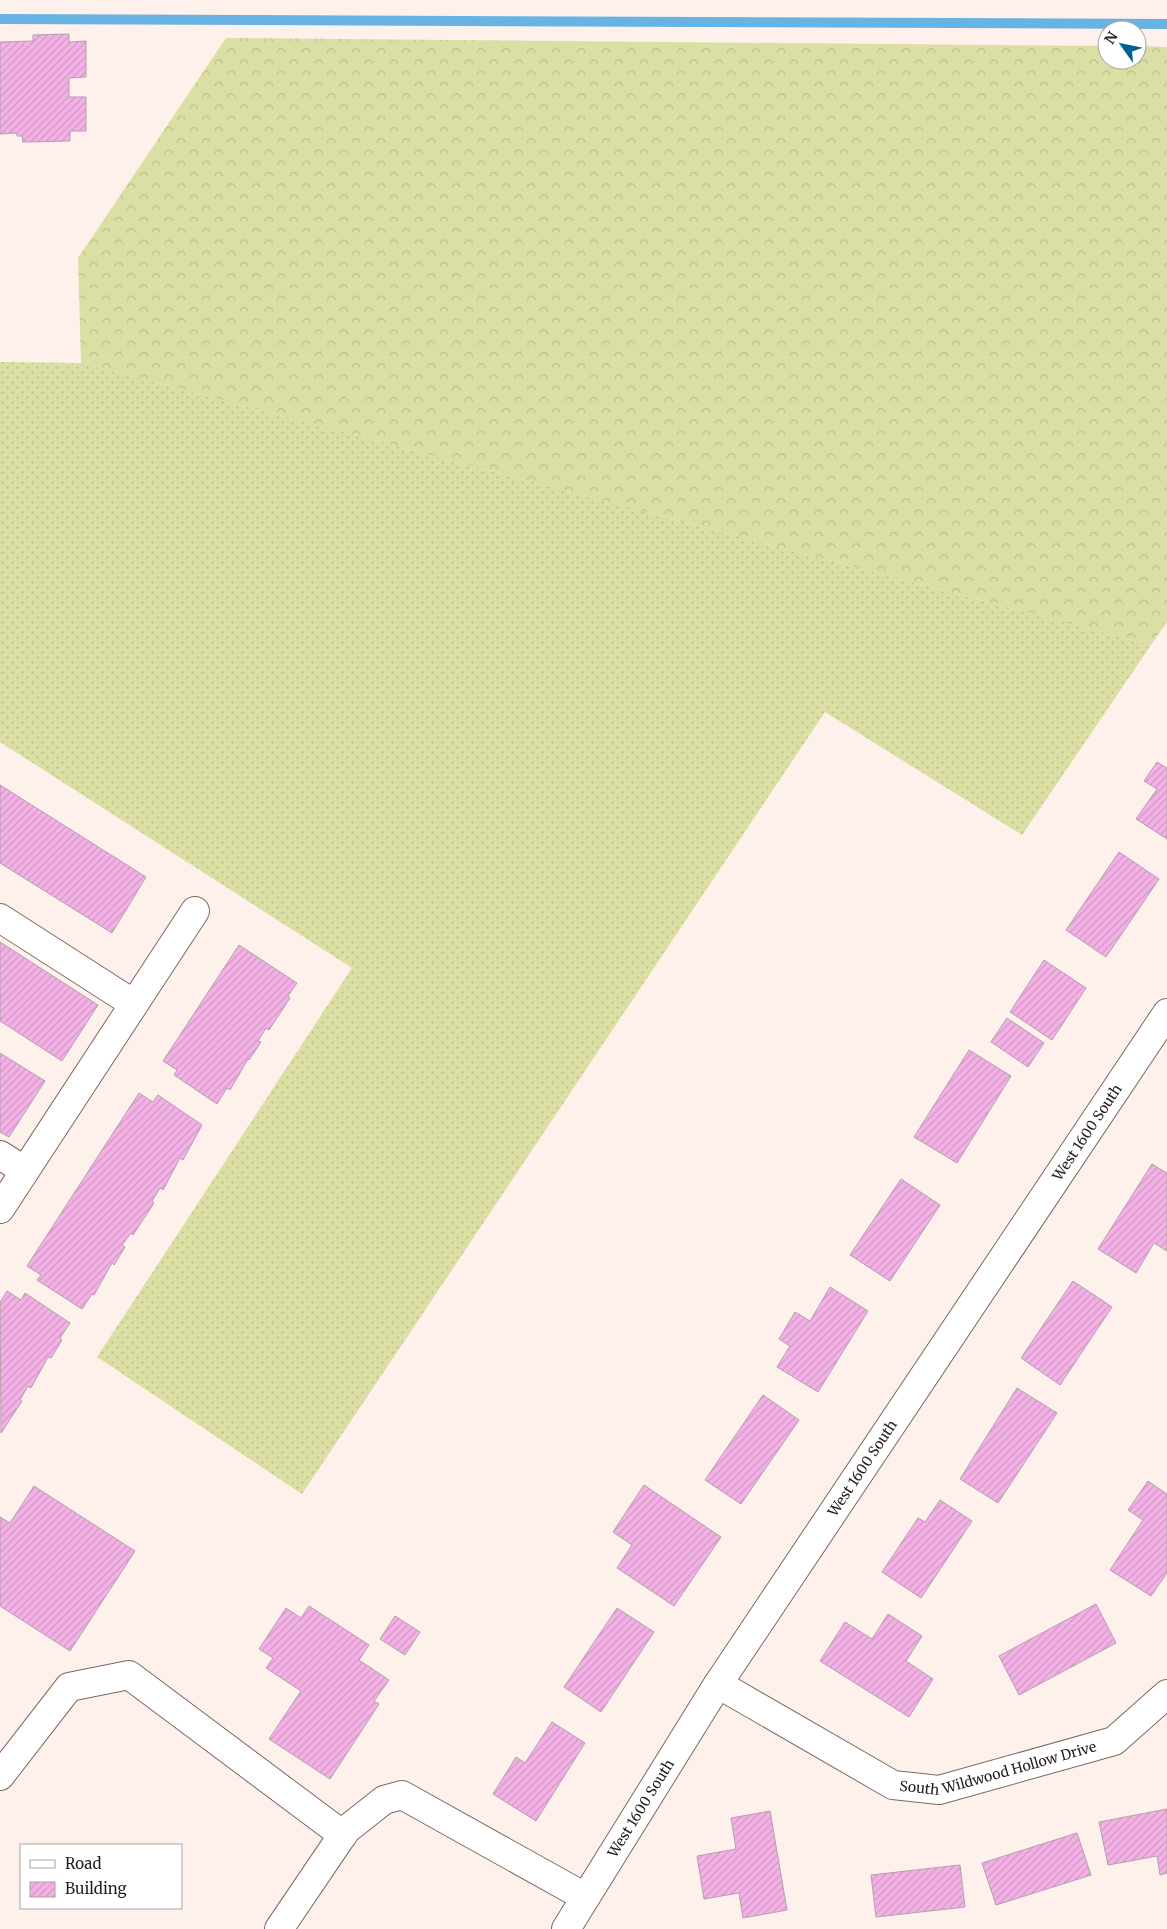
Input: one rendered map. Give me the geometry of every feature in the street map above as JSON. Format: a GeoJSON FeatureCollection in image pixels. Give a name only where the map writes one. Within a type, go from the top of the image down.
{"type":"FeatureCollection","features":[{"type":"Feature","properties":{"kind":"street"},"geometry":{"type":"LineString","coordinates":[[0,1209],[195,911]]}},
{"type":"Feature","properties":{"kind":"street"},"geometry":{"type":"LineString","coordinates":[[0,918],[134,1004]]}},
{"type":"Feature","properties":{"kind":"street","name":"West 1600 South"},"geometry":{"type":"LineString","coordinates":[[566,1929],[718,1684],[1167,1013]]}},
{"type":"Feature","properties":{"kind":"street"},"geometry":{"type":"LineString","coordinates":[[0,1155],[25,1171]]}},
{"type":"Feature","properties":{"kind":"street"},"geometry":{"type":"LineString","coordinates":[[0,1776],[69,1686],[129,1675],[343,1835]]}},
{"type":"Feature","properties":{"kind":"street","name":"South Wildwood Hollow Drive"},"geometry":{"type":"LineString","coordinates":[[718,1684],[893,1785],[939,1790],[1114,1741],[1167,1694]]}},
{"type":"Feature","properties":{"kind":"street"},"geometry":{"type":"LineString","coordinates":[[279,1929],[343,1835],[384,1800],[402,1795],[585,1897]]}},
{"type":"Feature","properties":{"kind":"green space"},"geometry":{"type":"Polygon","coordinates":[[[226,38],[1097,46],[1097,70],[1147,70],[1147,46],[1167,47],[1167,622],[1151,645],[81,363],[78,258],[226,38]]]}},
{"type":"Feature","properties":{"kind":"green space"},"geometry":{"type":"Polygon","coordinates":[[[0,362],[81,363],[1151,645],[1022,835],[825,712],[302,1494],[97,1357],[352,968],[0,742],[0,362]]]}},
{"type":"Feature","properties":{"kind":"building"},"geometry":{"type":"Polygon","coordinates":[[[69,34],[69,42],[86,41],[86,77],[69,78],[69,97],[86,97],[86,131],[70,131],[70,141],[23,142],[22,136],[17,136],[17,133],[0,134],[0,42],[33,41],[33,35],[69,34]]]}},
{"type":"Feature","properties":{"kind":"building"},"geometry":{"type":"Polygon","coordinates":[[[1157,762],[1167,768],[1167,839],[1136,819],[1157,789],[1144,781],[1157,762]]]}},
{"type":"Feature","properties":{"kind":"building"},"geometry":{"type":"Polygon","coordinates":[[[0,785],[146,877],[112,933],[0,863],[0,785]]]}},
{"type":"Feature","properties":{"kind":"building"},"geometry":{"type":"Polygon","coordinates":[[[1119,852],[1159,879],[1106,957],[1066,930],[1119,852]]]}},
{"type":"Feature","properties":{"kind":"building"},"geometry":{"type":"Polygon","coordinates":[[[0,942],[98,1005],[62,1061],[0,1021],[0,942]]]}},
{"type":"Feature","properties":{"kind":"building"},"geometry":{"type":"Polygon","coordinates":[[[239,945],[297,983],[288,996],[290,998],[269,1030],[266,1028],[258,1041],[261,1042],[248,1059],[230,1090],[227,1088],[217,1104],[174,1075],[177,1070],[163,1061],[239,945]]]}},
{"type":"Feature","properties":{"kind":"building"},"geometry":{"type":"Polygon","coordinates":[[[1044,960],[1086,988],[1052,1040],[1010,1012],[1044,960]]]}},
{"type":"Feature","properties":{"kind":"building"},"geometry":{"type":"Polygon","coordinates":[[[1007,1018],[1044,1043],[1028,1067],[991,1042],[1007,1018]]]}},
{"type":"Feature","properties":{"kind":"building"},"geometry":{"type":"Polygon","coordinates":[[[969,1050],[1011,1076],[957,1163],[914,1137],[969,1050]]]}},
{"type":"Feature","properties":{"kind":"building"},"geometry":{"type":"Polygon","coordinates":[[[0,1053],[45,1081],[9,1137],[0,1132],[0,1053]]]}},
{"type":"Feature","properties":{"kind":"building"},"geometry":{"type":"Polygon","coordinates":[[[139,1093],[153,1102],[158,1095],[202,1125],[183,1160],[180,1158],[163,1190],[160,1188],[152,1201],[154,1203],[133,1235],[131,1233],[122,1245],[125,1247],[114,1265],[112,1263],[94,1295],[92,1294],[82,1309],[37,1280],[41,1275],[27,1266],[139,1093]]]}},
{"type":"Feature","properties":{"kind":"building"},"geometry":{"type":"Polygon","coordinates":[[[1152,1164],[1167,1173],[1167,1251],[1154,1243],[1136,1273],[1098,1249],[1152,1164]]]}},
{"type":"Feature","properties":{"kind":"building"},"geometry":{"type":"Polygon","coordinates":[[[901,1179],[940,1205],[890,1281],[850,1255],[901,1179]]]}},
{"type":"Feature","properties":{"kind":"building"},"geometry":{"type":"Polygon","coordinates":[[[1073,1281],[1112,1307],[1060,1385],[1021,1358],[1073,1281]]]}},
{"type":"Feature","properties":{"kind":"building"},"geometry":{"type":"Polygon","coordinates":[[[830,1287],[868,1311],[818,1392],[777,1367],[790,1346],[779,1339],[795,1312],[810,1321],[830,1287]]]}},
{"type":"Feature","properties":{"kind":"building"},"geometry":{"type":"Polygon","coordinates":[[[7,1291],[21,1300],[25,1293],[70,1323],[60,1338],[62,1340],[51,1358],[48,1357],[31,1388],[28,1386],[20,1400],[22,1401],[1,1433],[0,1302],[7,1291]]]}},
{"type":"Feature","properties":{"kind":"building"},"geometry":{"type":"Polygon","coordinates":[[[1017,1388],[1057,1413],[998,1503],[960,1479],[1017,1388]]]}},
{"type":"Feature","properties":{"kind":"building"},"geometry":{"type":"Polygon","coordinates":[[[763,1395],[799,1420],[741,1504],[705,1480],[763,1395]]]}},
{"type":"Feature","properties":{"kind":"building"},"geometry":{"type":"Polygon","coordinates":[[[1148,1481],[1167,1494],[1167,1573],[1151,1596],[1110,1570],[1143,1520],[1128,1510],[1148,1481]]]}},
{"type":"Feature","properties":{"kind":"building"},"geometry":{"type":"Polygon","coordinates":[[[644,1485],[721,1537],[674,1606],[617,1568],[632,1545],[613,1532],[644,1485]]]}},
{"type":"Feature","properties":{"kind":"building"},"geometry":{"type":"Polygon","coordinates":[[[34,1486],[135,1551],[70,1651],[0,1606],[0,1517],[10,1523],[34,1486]]]}},
{"type":"Feature","properties":{"kind":"building"},"geometry":{"type":"Polygon","coordinates":[[[940,1500],[972,1521],[921,1598],[882,1572],[918,1518],[925,1522],[940,1500]]]}},
{"type":"Feature","properties":{"kind":"building"},"geometry":{"type":"Polygon","coordinates":[[[1096,1604],[1116,1643],[1019,1695],[999,1656],[1096,1604]]]}},
{"type":"Feature","properties":{"kind":"building"},"geometry":{"type":"Polygon","coordinates":[[[309,1606],[369,1645],[359,1660],[389,1680],[374,1701],[379,1704],[330,1779],[269,1739],[301,1691],[266,1668],[273,1658],[259,1649],[286,1608],[301,1618],[309,1606]]]}},
{"type":"Feature","properties":{"kind":"building"},"geometry":{"type":"Polygon","coordinates":[[[617,1608],[654,1632],[601,1712],[564,1687],[617,1608]]]}},
{"type":"Feature","properties":{"kind":"building"},"geometry":{"type":"Polygon","coordinates":[[[888,1614],[922,1636],[906,1661],[933,1679],[909,1717],[820,1661],[845,1622],[872,1639],[888,1614]]]}},
{"type":"Feature","properties":{"kind":"building"},"geometry":{"type":"Polygon","coordinates":[[[395,1616],[420,1632],[405,1655],[380,1639],[395,1616]]]}},
{"type":"Feature","properties":{"kind":"building"},"geometry":{"type":"Polygon","coordinates":[[[552,1722],[585,1743],[536,1821],[493,1794],[516,1757],[525,1763],[552,1722]]]}},
{"type":"Feature","properties":{"kind":"building"},"geometry":{"type":"Polygon","coordinates":[[[1167,1809],[1167,1873],[1160,1875],[1157,1856],[1108,1865],[1099,1822],[1167,1809]]]}},
{"type":"Feature","properties":{"kind":"building"},"geometry":{"type":"Polygon","coordinates":[[[770,1811],[787,1910],[743,1918],[739,1893],[704,1899],[697,1856],[736,1849],[731,1818],[770,1811]]]}},
{"type":"Feature","properties":{"kind":"building"},"geometry":{"type":"Polygon","coordinates":[[[1077,1833],[1091,1875],[996,1905],[982,1863],[1077,1833]]]}},
{"type":"Feature","properties":{"kind":"building"},"geometry":{"type":"Polygon","coordinates":[[[960,1865],[965,1907],[876,1917],[871,1875],[960,1865]]]}},
{"type":"Feature","properties":{"kind":"waterway"},"geometry":{"type":"LineString","coordinates":[[0,19],[1167,24]]}}]}
